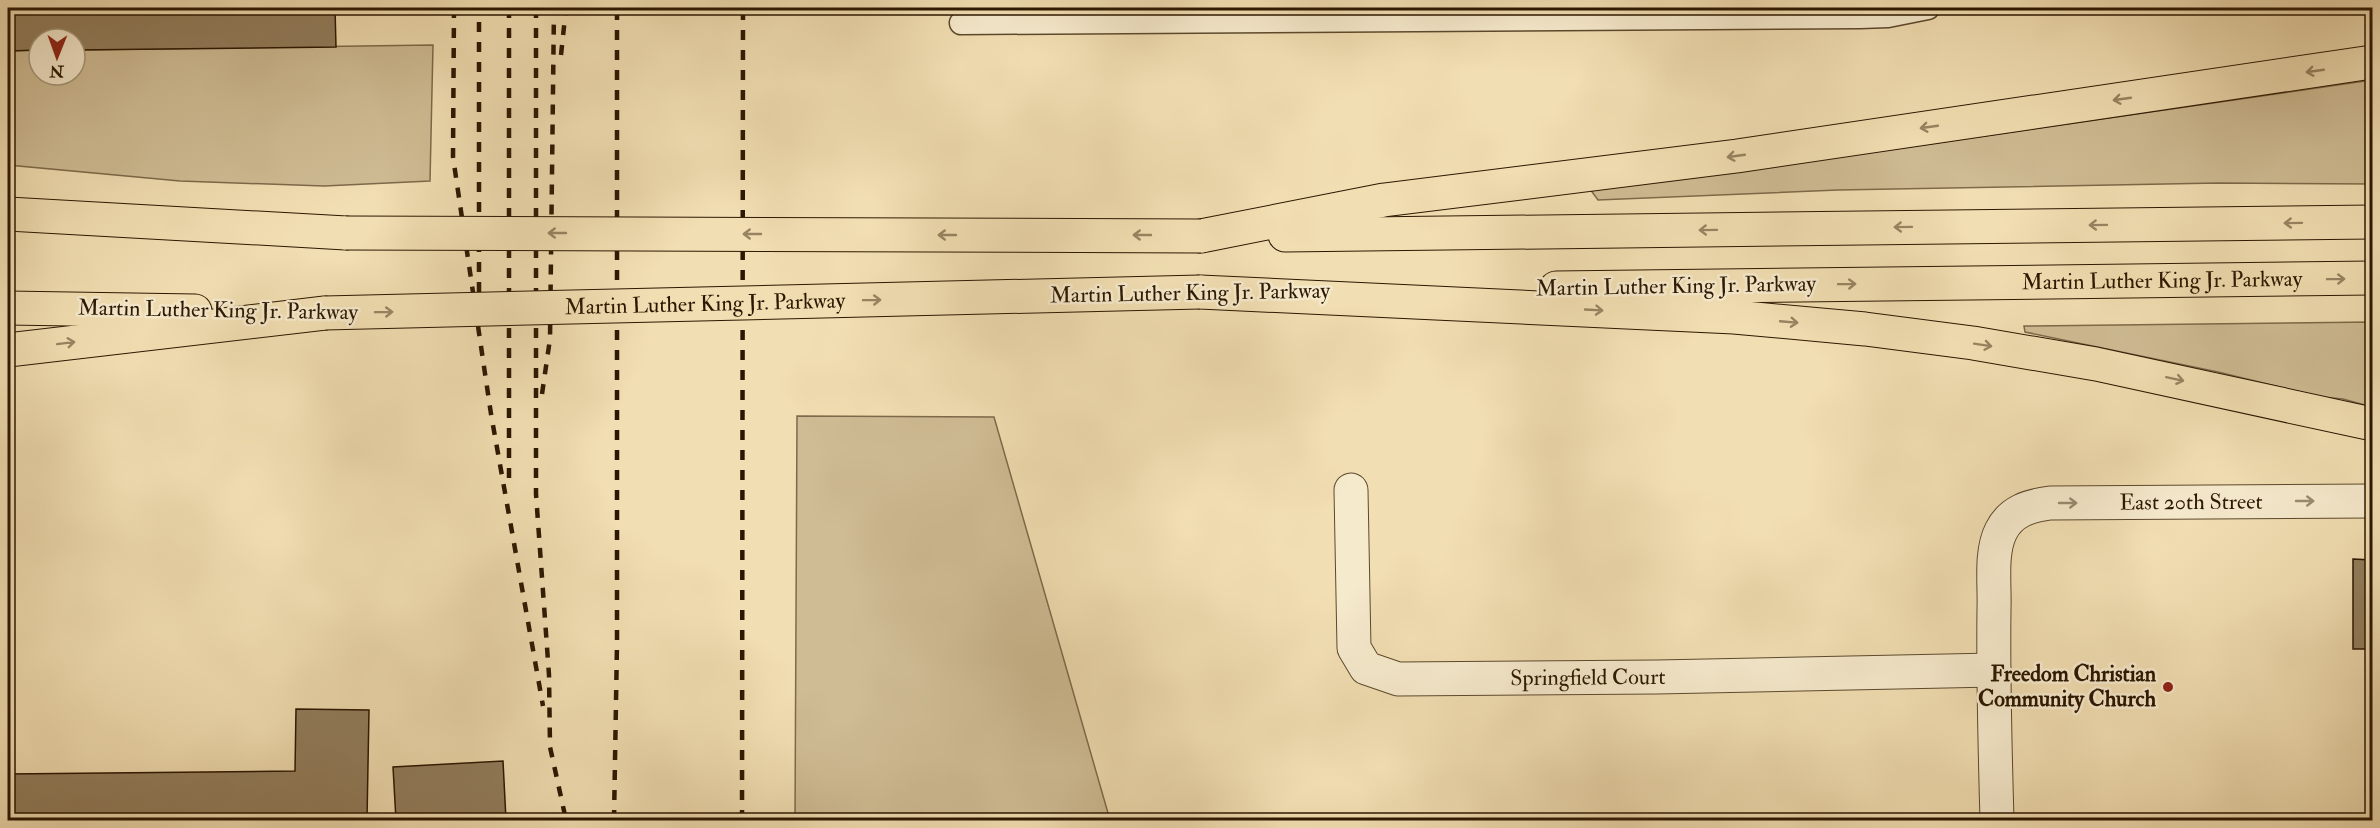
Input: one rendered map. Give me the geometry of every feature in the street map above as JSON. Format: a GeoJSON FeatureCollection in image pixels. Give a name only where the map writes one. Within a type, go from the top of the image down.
{"type":"FeatureCollection","features":[{"type":"Feature","properties":{"kind":"highway"},"geometry":{"type":"LineString","coordinates":[[1201,236],[1384,200],[1737,156],[2373,62]]}},
{"type":"Feature","properties":{"kind":"highway"},"geometry":{"type":"LineString","coordinates":[[8,214],[346,232]]}},
{"type":"Feature","properties":{"kind":"highway"},"geometry":{"type":"LineString","coordinates":[[8,232],[1201,236],[2373,222]]}},
{"type":"Feature","properties":{"kind":"highway","name":"Martin Luther King Jr. Parkway"},"geometry":{"type":"LineString","coordinates":[[8,308],[325,313],[1200,292],[2373,278]]}},
{"type":"Feature","properties":{"kind":"highway"},"geometry":{"type":"LineString","coordinates":[[1200,292],[1734,316],[1865,329],[1972,343],[2096,364],[2373,424]]}},
{"type":"Feature","properties":{"kind":"highway"},"geometry":{"type":"LineString","coordinates":[[8,350],[325,313]]}},
{"type":"Feature","properties":{"kind":"street","name":"Springfield Court"},"geometry":{"type":"LineString","coordinates":[[1351,490],[1354,648],[1366,668],[1398,679],[1657,677],[1994,670]]}},
{"type":"Feature","properties":{"kind":"street","name":"East 20th Street"},"geometry":{"type":"LineString","coordinates":[[1994,670],[1995,552],[2001,532],[2012,516],[2030,506],[2050,503],[2373,501]]}},
{"type":"Feature","properties":{"kind":"street"},"geometry":{"type":"LineString","coordinates":[[1994,670],[1997,820]]}},
{"type":"Feature","properties":{"kind":"lane"},"geometry":{"type":"LineString","coordinates":[[961,22],[1147,15],[1860,17],[1888,16],[1928,8]]}},
{"type":"Feature","properties":{"kind":"shaded area"},"geometry":{"type":"Polygon","coordinates":[[[433,45],[430,181],[324,186],[180,181],[8,165],[8,51],[27,50],[27,87],[87,87],[87,50],[433,45]]]}},
{"type":"Feature","properties":{"kind":"shaded area"},"geometry":{"type":"Polygon","coordinates":[[[2372,80],[2372,184],[2218,183],[1838,190],[1598,200],[1590,189],[1922,145],[2372,80]]]}},
{"type":"Feature","properties":{"kind":"shaded area"},"geometry":{"type":"Polygon","coordinates":[[[2372,322],[2372,407],[2025,332],[2024,326],[2372,322]]]}},
{"type":"Feature","properties":{"kind":"shaded area"},"geometry":{"type":"Polygon","coordinates":[[[797,416],[994,417],[1110,820],[795,820],[797,416]]]}},
{"type":"Feature","properties":{"kind":"building"},"geometry":{"type":"Polygon","coordinates":[[[8,8],[335,8],[336,47],[87,50],[87,27],[27,27],[27,50],[8,51],[8,8]]]}},
{"type":"Feature","properties":{"kind":"building"},"geometry":{"type":"Polygon","coordinates":[[[2353,559],[2372,560],[2372,649],[2353,649],[2353,559]]]}},
{"type":"Feature","properties":{"kind":"building"},"geometry":{"type":"Polygon","coordinates":[[[296,709],[369,710],[367,820],[8,820],[8,774],[295,771],[296,709]]]}},
{"type":"Feature","properties":{"kind":"building"},"geometry":{"type":"Polygon","coordinates":[[[503,761],[506,820],[396,820],[393,767],[503,761]]]}},
{"type":"Feature","properties":{"kind":"railway"},"geometry":{"type":"LineString","coordinates":[[454,8],[453,157],[491,414],[543,706]]}},
{"type":"Feature","properties":{"kind":"railway"},"geometry":{"type":"LineString","coordinates":[[479,8],[479,292]]}},
{"type":"Feature","properties":{"kind":"railway"},"geometry":{"type":"LineString","coordinates":[[509,8],[509,478]]}},
{"type":"Feature","properties":{"kind":"railway"},"geometry":{"type":"LineString","coordinates":[[536,8],[536,494],[549,675],[550,747],[566,820]]}},
{"type":"Feature","properties":{"kind":"railway"},"geometry":{"type":"LineString","coordinates":[[542,394],[550,339],[554,8]]}},
{"type":"Feature","properties":{"kind":"railway"},"geometry":{"type":"LineString","coordinates":[[561,55],[566,8]]}},
{"type":"Feature","properties":{"kind":"railway"},"geometry":{"type":"LineString","coordinates":[[614,820],[617,643],[617,8]]}},
{"type":"Feature","properties":{"kind":"railway"},"geometry":{"type":"LineString","coordinates":[[742,820],[743,8]]}},
{"type":"Feature","properties":{"kind":"place","name":"Freedom Christian Community Church"},"geometry":{"type":"Point","coordinates":[2168,687]}}]}
